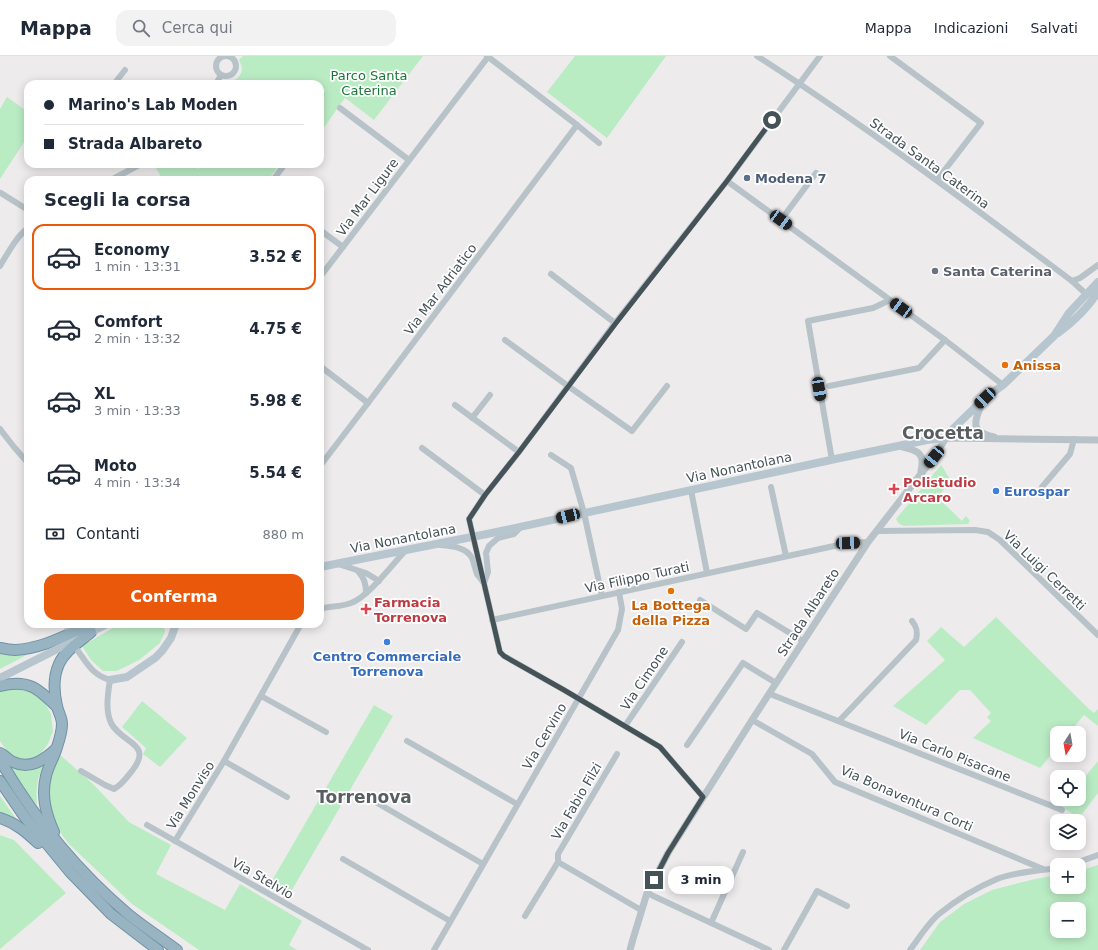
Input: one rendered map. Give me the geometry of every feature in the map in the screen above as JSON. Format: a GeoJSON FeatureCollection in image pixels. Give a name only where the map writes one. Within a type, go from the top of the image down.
{"type":"FeatureCollection","features":[{"type":"Feature","properties":{"kind":"highway"},"geometry":{"type":"LineString","coordinates":[[0,648],[15,650],[27,648],[91,628]]}},
{"type":"Feature","properties":{"kind":"highway"},"geometry":{"type":"LineString","coordinates":[[60,845],[50,823],[44,798],[46,774],[60,740],[62,723],[57,707],[54,683],[58,664],[63,656],[91,628]]}},
{"type":"Feature","properties":{"kind":"highway"},"geometry":{"type":"LineString","coordinates":[[0,686],[19,684],[34,687],[43,692],[57,707]]}},
{"type":"Feature","properties":{"kind":"highway"},"geometry":{"type":"LineString","coordinates":[[0,753],[11,762],[30,765],[39,762],[56,750]]}},
{"type":"Feature","properties":{"kind":"highway"},"geometry":{"type":"LineString","coordinates":[[0,760],[30,807],[75,864],[128,914],[177,950]]}},
{"type":"Feature","properties":{"kind":"highway"},"geometry":{"type":"LineString","coordinates":[[0,781],[24,816],[61,863]]}},
{"type":"Feature","properties":{"kind":"highway"},"geometry":{"type":"LineString","coordinates":[[0,818],[13,823],[25,831],[61,863],[111,914],[158,950]]}},
{"type":"Feature","properties":{"kind":"main road"},"geometry":{"type":"LineString","coordinates":[[1054,336],[1069,313],[1098,282]]}},
{"type":"Feature","properties":{"kind":"main road"},"geometry":{"type":"LineString","coordinates":[[946,438],[954,428],[985,398],[1003,385],[1054,336],[1070,325],[1097,295]]}},
{"type":"Feature","properties":{"kind":"main road","name":"Via Nonantolana"},"geometry":{"type":"LineString","coordinates":[[324,566],[473,537],[584,512],[927,440],[946,438]]}},
{"type":"Feature","properties":{"kind":"main road"},"geometry":{"type":"LineString","coordinates":[[0,678],[91,628]]}},
{"type":"Feature","properties":{"kind":"main road"},"geometry":{"type":"LineString","coordinates":[[167,644],[170,628]]}},
{"type":"Feature","properties":{"kind":"main road"},"geometry":{"type":"LineString","coordinates":[[110,680],[127,677],[155,658],[171,638],[175,628]]}},
{"type":"Feature","properties":{"kind":"street"},"geometry":{"type":"LineString","coordinates":[[229,56],[236,65],[235,69],[231,75],[221,75],[216,70],[216,63],[222,57],[229,56]]}},
{"type":"Feature","properties":{"kind":"street"},"geometry":{"type":"LineString","coordinates":[[487,56],[599,143]]}},
{"type":"Feature","properties":{"kind":"street","name":"Via Mar Ligure"},"geometry":{"type":"LineString","coordinates":[[324,272],[487,56]]}},
{"type":"Feature","properties":{"kind":"street","name":"Strada Santa Caterina"},"geometry":{"type":"LineString","coordinates":[[757,56],[800,83],[938,180],[1072,281],[1086,294]]}},
{"type":"Feature","properties":{"kind":"street","name":"Via Cimone"},"geometry":{"type":"LineString","coordinates":[[703,797],[660,747],[504,656],[500,652],[469,519],[485,495],[616,323],[727,181],[820,56]]}},
{"type":"Feature","properties":{"kind":"street"},"geometry":{"type":"LineString","coordinates":[[890,56],[981,122],[938,180]]}},
{"type":"Feature","properties":{"kind":"street"},"geometry":{"type":"LineString","coordinates":[[117,80],[125,70]]}},
{"type":"Feature","properties":{"kind":"street"},"geometry":{"type":"LineString","coordinates":[[218,80],[221,75]]}},
{"type":"Feature","properties":{"kind":"street","name":"Via Mar Ligure"},"geometry":{"type":"LineString","coordinates":[[340,108],[409,160]]}},
{"type":"Feature","properties":{"kind":"street","name":"Via Mar Adriatico"},"geometry":{"type":"LineString","coordinates":[[324,461],[577,125]]}},
{"type":"Feature","properties":{"kind":"street"},"geometry":{"type":"LineString","coordinates":[[118,176],[134,168]]}},
{"type":"Feature","properties":{"kind":"street"},"geometry":{"type":"LineString","coordinates":[[781,220],[816,173]]}},
{"type":"Feature","properties":{"kind":"street"},"geometry":{"type":"LineString","coordinates":[[727,181],[945,340],[1003,385]]}},
{"type":"Feature","properties":{"kind":"street"},"geometry":{"type":"LineString","coordinates":[[1,193],[24,207]]}},
{"type":"Feature","properties":{"kind":"street"},"geometry":{"type":"LineString","coordinates":[[0,266],[24,231]]}},
{"type":"Feature","properties":{"kind":"street","name":"Via Mar Ligure"},"geometry":{"type":"LineString","coordinates":[[324,233],[343,247]]}},
{"type":"Feature","properties":{"kind":"street"},"geometry":{"type":"LineString","coordinates":[[1072,281],[1080,278],[1098,265]]}},
{"type":"Feature","properties":{"kind":"street"},"geometry":{"type":"LineString","coordinates":[[551,274],[616,323]]}},
{"type":"Feature","properties":{"kind":"street"},"geometry":{"type":"LineString","coordinates":[[832,460],[808,321],[873,308],[890,300]]}},
{"type":"Feature","properties":{"kind":"street"},"geometry":{"type":"LineString","coordinates":[[506,340],[632,431],[667,386]]}},
{"type":"Feature","properties":{"kind":"street"},"geometry":{"type":"LineString","coordinates":[[829,386],[919,368],[945,340]]}},
{"type":"Feature","properties":{"kind":"street"},"geometry":{"type":"LineString","coordinates":[[324,369],[368,403]]}},
{"type":"Feature","properties":{"kind":"street"},"geometry":{"type":"LineString","coordinates":[[472,418],[490,395]]}},
{"type":"Feature","properties":{"kind":"street"},"geometry":{"type":"LineString","coordinates":[[985,398],[978,412],[975,425],[978,431],[998,439]]}},
{"type":"Feature","properties":{"kind":"street"},"geometry":{"type":"LineString","coordinates":[[455,405],[519,452]]}},
{"type":"Feature","properties":{"kind":"street"},"geometry":{"type":"LineString","coordinates":[[0,429],[24,458]]}},
{"type":"Feature","properties":{"kind":"street","name":"Via Nonantolana"},"geometry":{"type":"LineString","coordinates":[[946,438],[1098,440]]}},
{"type":"Feature","properties":{"kind":"street","name":"Strada Albareto"},"geometry":{"type":"LineString","coordinates":[[630,950],[647,893],[668,853],[752,720],[868,542],[937,453],[946,438]]}},
{"type":"Feature","properties":{"kind":"street"},"geometry":{"type":"LineString","coordinates":[[1042,487],[1070,454],[1074,439]]}},
{"type":"Feature","properties":{"kind":"street"},"geometry":{"type":"LineString","coordinates":[[899,446],[915,450],[921,455],[923,463],[920,475]]}},
{"type":"Feature","properties":{"kind":"street"},"geometry":{"type":"LineString","coordinates":[[422,448],[485,495]]}},
{"type":"Feature","properties":{"kind":"street"},"geometry":{"type":"LineString","coordinates":[[551,455],[571,468],[584,512],[602,596]]}},
{"type":"Feature","properties":{"kind":"street"},"geometry":{"type":"LineString","coordinates":[[771,487],[786,556]]}},
{"type":"Feature","properties":{"kind":"street"},"geometry":{"type":"LineString","coordinates":[[690,490],[707,573]]}},
{"type":"Feature","properties":{"kind":"street","name":"Via Cimone"},"geometry":{"type":"LineString","coordinates":[[484,583],[488,572],[486,554],[489,546],[498,538],[514,534],[522,526]]}},
{"type":"Feature","properties":{"kind":"street","name":"Via Luigi Cerretti"},"geometry":{"type":"LineString","coordinates":[[877,531],[975,530],[988,532],[1000,540],[1098,635]]}},
{"type":"Feature","properties":{"kind":"street","name":"Via Filippo Turati"},"geometry":{"type":"LineString","coordinates":[[492,620],[848,543],[868,542]]}},
{"type":"Feature","properties":{"kind":"street","name":"Via Cimone"},"geometry":{"type":"LineString","coordinates":[[430,545],[456,547],[467,552],[473,560],[477,574],[484,583]]}},
{"type":"Feature","properties":{"kind":"street"},"geometry":{"type":"LineString","coordinates":[[324,607],[343,605],[359,600],[379,581],[405,551]]}},
{"type":"Feature","properties":{"kind":"street"},"geometry":{"type":"LineString","coordinates":[[337,563],[366,573],[379,581]]}},
{"type":"Feature","properties":{"kind":"street"},"geometry":{"type":"LineString","coordinates":[[358,570],[365,579],[366,593]]}},
{"type":"Feature","properties":{"kind":"street","name":"Via Cervino"},"geometry":{"type":"LineString","coordinates":[[434,950],[618,630],[622,609],[619,592]]}},
{"type":"Feature","properties":{"kind":"street"},"geometry":{"type":"LineString","coordinates":[[700,600],[746,629],[757,613],[803,641]]}},
{"type":"Feature","properties":{"kind":"street"},"geometry":{"type":"LineString","coordinates":[[839,721],[916,640],[916,627],[912,621]]}},
{"type":"Feature","properties":{"kind":"street"},"geometry":{"type":"LineString","coordinates":[[68,628],[68,632]]}},
{"type":"Feature","properties":{"kind":"street","name":"Via Monviso"},"geometry":{"type":"LineString","coordinates":[[175,841],[262,696],[299,628]]}},
{"type":"Feature","properties":{"kind":"street","name":"Via Cimone"},"geometry":{"type":"LineString","coordinates":[[625,726],[682,642]]}},
{"type":"Feature","properties":{"kind":"street"},"geometry":{"type":"LineString","coordinates":[[78,651],[93,672],[110,680],[108,694],[109,718],[118,732],[139,750],[140,756],[138,764],[120,786],[114,789],[105,786],[81,771]]}},
{"type":"Feature","properties":{"kind":"street"},"geometry":{"type":"LineString","coordinates":[[687,745],[743,663],[776,684]]}},
{"type":"Feature","properties":{"kind":"street","name":"Via Carlo Pisacane"},"geometry":{"type":"LineString","coordinates":[[770,694],[1062,810]]}},
{"type":"Feature","properties":{"kind":"street"},"geometry":{"type":"LineString","coordinates":[[262,696],[326,732]]}},
{"type":"Feature","properties":{"kind":"street","name":"Via Bonaventura Corti"},"geometry":{"type":"LineString","coordinates":[[752,720],[812,754],[835,782],[1043,869]]}},
{"type":"Feature","properties":{"kind":"street"},"geometry":{"type":"LineString","coordinates":[[407,741],[517,804]]}},
{"type":"Feature","properties":{"kind":"street","name":"Via Fabio Filzi"},"geometry":{"type":"LineString","coordinates":[[526,916],[558,862],[558,854],[617,754]]}},
{"type":"Feature","properties":{"kind":"street","name":"Via Monviso"},"geometry":{"type":"LineString","coordinates":[[224,761],[287,797]]}},
{"type":"Feature","properties":{"kind":"street"},"geometry":{"type":"LineString","coordinates":[[372,800],[483,864]]}},
{"type":"Feature","properties":{"kind":"street","name":"Via Stelvio"},"geometry":{"type":"LineString","coordinates":[[147,825],[368,950]]}},
{"type":"Feature","properties":{"kind":"street"},"geometry":{"type":"LineString","coordinates":[[711,923],[743,852]]}},
{"type":"Feature","properties":{"kind":"street"},"geometry":{"type":"LineString","coordinates":[[1086,859],[1098,855]]}},
{"type":"Feature","properties":{"kind":"street"},"geometry":{"type":"LineString","coordinates":[[342,859],[450,921]]}},
{"type":"Feature","properties":{"kind":"street","name":"Via Fabio Filzi"},"geometry":{"type":"LineString","coordinates":[[558,862],[641,910]]}},
{"type":"Feature","properties":{"kind":"street"},"geometry":{"type":"LineString","coordinates":[[910,950],[938,914],[962,898],[998,879],[1050,868]]}},
{"type":"Feature","properties":{"kind":"street"},"geometry":{"type":"LineString","coordinates":[[784,950],[817,891],[847,906]]}},
{"type":"Feature","properties":{"kind":"street"},"geometry":{"type":"LineString","coordinates":[[647,893],[769,950]]}},
{"type":"Feature","properties":{"kind":"green space","name":"Parco Santa Caterina"},"geometry":{"type":"Polygon","coordinates":[[[243,56],[423,56],[374,120],[345,98],[324,127],[324,80],[235,80],[240,75],[242,68],[239,60],[243,56]]]}},
{"type":"Feature","properties":{"kind":"green space"},"geometry":{"type":"Polygon","coordinates":[[[575,56],[666,56],[607,138],[547,92],[575,56]]]}},
{"type":"Feature","properties":{"kind":"green space"},"geometry":{"type":"Polygon","coordinates":[[[7,97],[24,109],[24,142],[0,179],[0,109],[7,97]]]}},
{"type":"Feature","properties":{"kind":"green space"},"geometry":{"type":"Polygon","coordinates":[[[156,168],[277,168],[271,176],[161,176],[156,168]]]}},
{"type":"Feature","properties":{"kind":"green space"},"geometry":{"type":"Polygon","coordinates":[[[941,465],[952,481],[937,497],[962,521],[966,516],[970,521],[968,524],[904,526],[898,523],[896,519],[941,465]]]}},
{"type":"Feature","properties":{"kind":"green space"},"geometry":{"type":"Polygon","coordinates":[[[996,617],[1089,709],[1094,713],[1098,709],[1098,726],[1084,715],[1075,726],[1050,726],[1050,756],[1040,768],[973,738],[991,721],[987,717],[991,713],[970,690],[960,690],[926,725],[893,706],[945,660],[927,641],[941,627],[964,647],[996,617]]]}},
{"type":"Feature","properties":{"kind":"green space"},"geometry":{"type":"Polygon","coordinates":[[[113,628],[164,628],[165,632],[160,643],[139,660],[117,671],[103,671],[91,660],[82,646],[113,628]]]}},
{"type":"Feature","properties":{"kind":"green space"},"geometry":{"type":"Polygon","coordinates":[[[38,649],[0,669],[0,651],[38,649]]]}},
{"type":"Feature","properties":{"kind":"green space"},"geometry":{"type":"Polygon","coordinates":[[[10,688],[26,689],[42,698],[51,714],[53,731],[48,744],[38,757],[23,760],[10,756],[0,741],[0,692],[10,688]]]}},
{"type":"Feature","properties":{"kind":"green space"},"geometry":{"type":"Polygon","coordinates":[[[142,701],[187,738],[160,767],[143,754],[146,748],[122,727],[142,701]]]}},
{"type":"Feature","properties":{"kind":"green space"},"geometry":{"type":"Polygon","coordinates":[[[374,705],[393,716],[289,895],[270,884],[374,705]]]}},
{"type":"Feature","properties":{"kind":"green space"},"geometry":{"type":"Polygon","coordinates":[[[58,753],[93,784],[129,822],[171,845],[156,874],[225,910],[240,884],[302,921],[289,945],[297,950],[199,950],[132,904],[68,843],[52,821],[47,796],[50,775],[58,753]]]}},
{"type":"Feature","properties":{"kind":"green space"},"geometry":{"type":"Polygon","coordinates":[[[1098,761],[1098,793],[1082,814],[1073,814],[1060,806],[1086,806],[1086,776],[1098,761]]]}},
{"type":"Feature","properties":{"kind":"green space"},"geometry":{"type":"Polygon","coordinates":[[[45,762],[38,782],[37,805],[24,789],[9,765],[45,762]]]}},
{"type":"Feature","properties":{"kind":"green space"},"geometry":{"type":"Polygon","coordinates":[[[0,796],[17,820],[0,814],[0,796]]]}},
{"type":"Feature","properties":{"kind":"green space"},"geometry":{"type":"Polygon","coordinates":[[[0,835],[14,840],[66,893],[0,949],[0,835]]]}},
{"type":"Feature","properties":{"kind":"green space"},"geometry":{"type":"Polygon","coordinates":[[[1098,865],[1098,950],[920,950],[940,922],[964,904],[992,890],[1050,876],[1050,894],[1086,894],[1086,869],[1098,865]]]}},
{"type":"Feature","properties":{"kind":"place","name":"Modena 7"},"geometry":{"type":"Point","coordinates":[747,178]}},
{"type":"Feature","properties":{"kind":"place","name":"Santa Caterina"},"geometry":{"type":"Point","coordinates":[935,271]}},
{"type":"Feature","properties":{"kind":"place","name":"Anissa"},"geometry":{"type":"Point","coordinates":[1005,365]}},
{"type":"Feature","properties":{"kind":"place","name":"Polistudio Arcaro"},"geometry":{"type":"Point","coordinates":[894,489]}},
{"type":"Feature","properties":{"kind":"place","name":"Eurospar"},"geometry":{"type":"Point","coordinates":[996,491]}},
{"type":"Feature","properties":{"kind":"place","name":"La Bottega della Pizza"},"geometry":{"type":"Point","coordinates":[671,591]}},
{"type":"Feature","properties":{"kind":"place","name":"Farmacia Torrenova"},"geometry":{"type":"Point","coordinates":[366,609]}},
{"type":"Feature","properties":{"kind":"place","name":"Centro Commerciale Torrenova"},"geometry":{"type":"Point","coordinates":[387,642]}},
{"type":"Feature","properties":{"kind":"district","name":"Crocetta"},"geometry":{"type":"Point","coordinates":[943,433]}},
{"type":"Feature","properties":{"kind":"district","name":"Torrenova"},"geometry":{"type":"Point","coordinates":[364,797]}},
{"type":"Feature","properties":{"kind":"route"},"geometry":{"type":"LineString","coordinates":[[654,880],[668,853],[703,797],[660,747],[504,656],[500,652],[469,519],[485,495],[616,323],[727,181],[772,120]]}}]}
